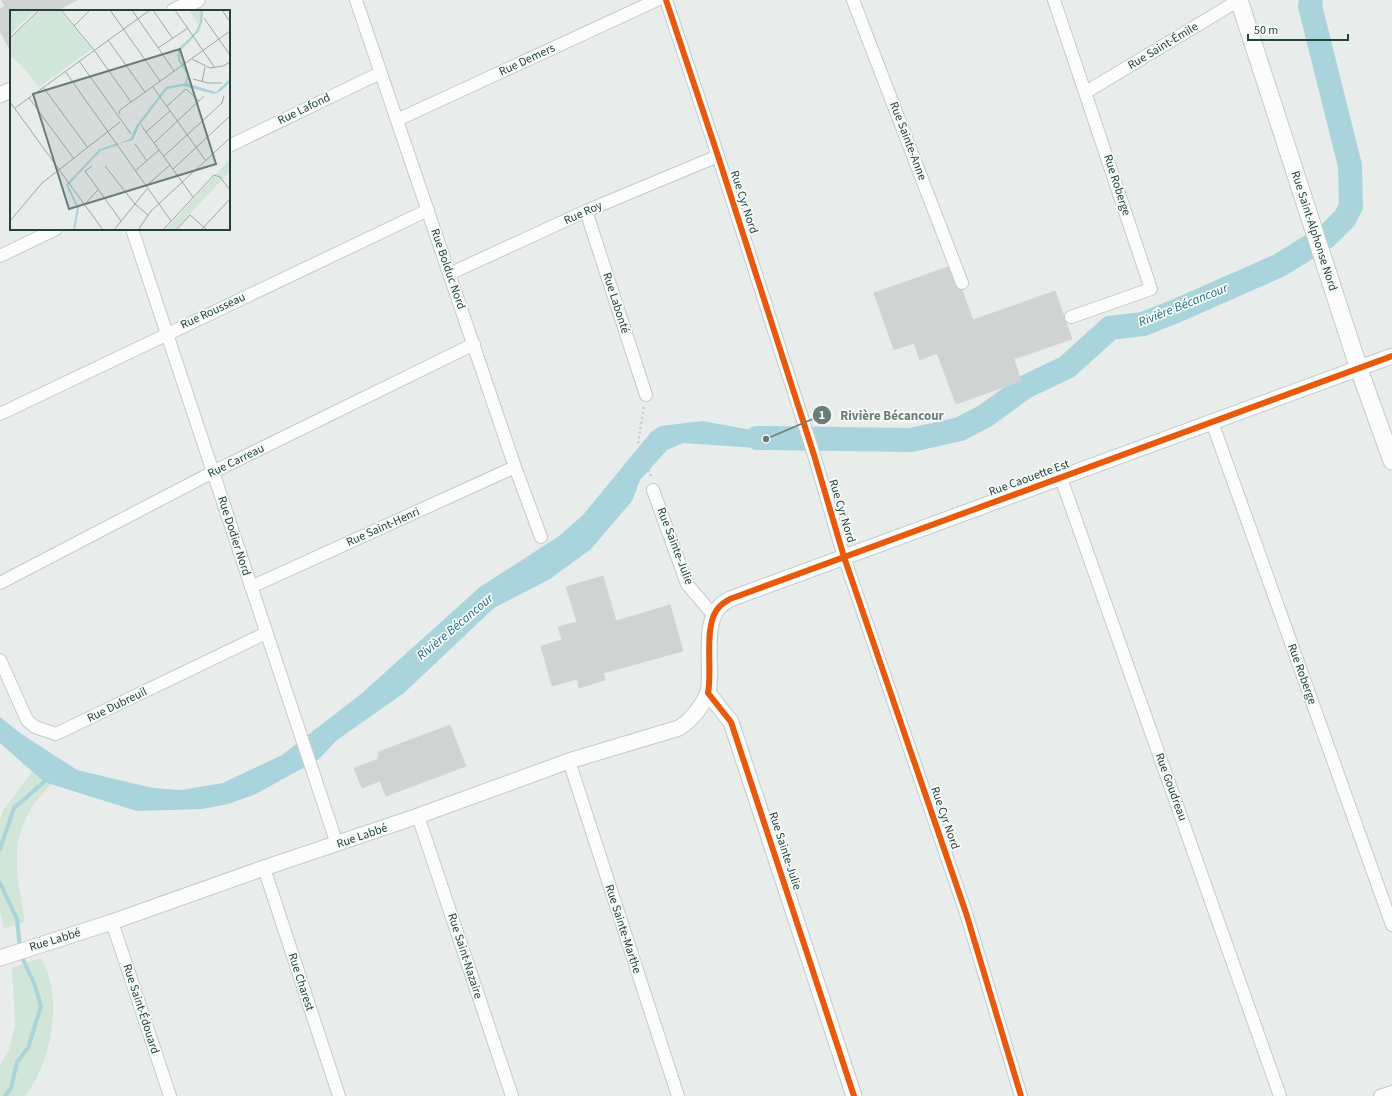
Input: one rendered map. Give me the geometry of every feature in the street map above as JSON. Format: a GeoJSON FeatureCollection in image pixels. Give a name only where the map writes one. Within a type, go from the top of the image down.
{"type":"FeatureCollection","features":[{"type":"Feature","properties":{"kind":"main road","name":"Rue Saint-Alphonse Nord"},"geometry":{"type":"LineString","coordinates":[[1240,0],[1359,369],[1392,461]]}},
{"type":"Feature","properties":{"kind":"street"},"geometry":{"type":"LineString","coordinates":[[176,10],[196,0]]}},
{"type":"Feature","properties":{"kind":"street","name":"Rue Bolduc Nord"},"geometry":{"type":"LineString","coordinates":[[356,0],[515,467],[541,538]]}},
{"type":"Feature","properties":{"kind":"street","name":"Rue Demers"},"geometry":{"type":"LineString","coordinates":[[397,120],[657,0]]}},
{"type":"Feature","properties":{"kind":"street","name":"Rue Cyr Nord"},"geometry":{"type":"LineString","coordinates":[[666,0],[814,455],[844,557],[966,913],[1021,1096]]}},
{"type":"Feature","properties":{"kind":"street","name":"Rue Sainte-Anne"},"geometry":{"type":"LineString","coordinates":[[853,0],[962,283]]}},
{"type":"Feature","properties":{"kind":"street","name":"Rue Roberge"},"geometry":{"type":"LineString","coordinates":[[1054,0],[1151,289],[1070,317]]}},
{"type":"Feature","properties":{"kind":"street","name":"Rue Saint-Émile"},"geometry":{"type":"LineString","coordinates":[[1086,92],[1240,0]]}},
{"type":"Feature","properties":{"kind":"street","name":"Rue Lafond"},"geometry":{"type":"LineString","coordinates":[[230,146],[380,73]]}},
{"type":"Feature","properties":{"kind":"street"},"geometry":{"type":"LineString","coordinates":[[0,95],[10,90]]}},
{"type":"Feature","properties":{"kind":"street","name":"Rue Roy"},"geometry":{"type":"LineString","coordinates":[[449,274],[586,211],[718,156]]}},
{"type":"Feature","properties":{"kind":"street","name":"Rue Rousseau"},"geometry":{"type":"LineString","coordinates":[[0,414],[167,333],[428,210]]}},
{"type":"Feature","properties":{"kind":"street","name":"Rue Labonté"},"geometry":{"type":"LineString","coordinates":[[586,211],[646,395]]}},
{"type":"Feature","properties":{"kind":"street"},"geometry":{"type":"LineString","coordinates":[[0,256],[54,230]]}},
{"type":"Feature","properties":{"kind":"street","name":"Rue Dodier Nord"},"geometry":{"type":"LineString","coordinates":[[132,230],[337,844]]}},
{"type":"Feature","properties":{"kind":"street","name":"Rue Carreau"},"geometry":{"type":"LineString","coordinates":[[0,583],[213,472],[474,344]]}},
{"type":"Feature","properties":{"kind":"street","name":"Rue Caouette Est"},"geometry":{"type":"LineString","coordinates":[[714,616],[719,606],[730,599],[1392,356]]}},
{"type":"Feature","properties":{"kind":"street","name":"Rue Roberge"},"geometry":{"type":"LineString","coordinates":[[1212,422],[1392,925]]}},
{"type":"Feature","properties":{"kind":"street","name":"Rue Saint-Henri"},"geometry":{"type":"LineString","coordinates":[[251,586],[515,467]]}},
{"type":"Feature","properties":{"kind":"street","name":"Rue Goudreau"},"geometry":{"type":"LineString","coordinates":[[1061,478],[1280,1096]]}},
{"type":"Feature","properties":{"kind":"street","name":"Rue Sainte-Julie"},"geometry":{"type":"LineString","coordinates":[[653,485],[687,584],[714,616]]}},
{"type":"Feature","properties":{"kind":"street"},"geometry":{"type":"LineString","coordinates":[[708,693],[710,682],[710,630],[714,616]]}},
{"type":"Feature","properties":{"kind":"street","name":"Rue Dubreuil"},"geometry":{"type":"LineString","coordinates":[[0,660],[27,720],[35,728],[56,734],[266,633]]}},
{"type":"Feature","properties":{"kind":"street","name":"Rue Sainte-Julie"},"geometry":{"type":"LineString","coordinates":[[708,693],[731,722],[854,1096]]}},
{"type":"Feature","properties":{"kind":"street","name":"Rue Labbé"},"geometry":{"type":"LineString","coordinates":[[6,956],[36,945],[112,922],[264,868],[418,816],[569,761],[679,728],[690,720],[701,707],[708,693]]}},
{"type":"Feature","properties":{"kind":"street","name":"Rue Sainte-Marthe"},"geometry":{"type":"LineString","coordinates":[[569,761],[678,1096]]}},
{"type":"Feature","properties":{"kind":"street","name":"Rue Saint-Nazaire"},"geometry":{"type":"LineString","coordinates":[[418,816],[512,1096]]}},
{"type":"Feature","properties":{"kind":"street","name":"Rue Charest"},"geometry":{"type":"LineString","coordinates":[[264,868],[339,1096]]}},
{"type":"Feature","properties":{"kind":"street","name":"Rue Saint-Édouard"},"geometry":{"type":"LineString","coordinates":[[112,922],[170,1096]]}},
{"type":"Feature","properties":{"kind":"street"},"geometry":{"type":"LineString","coordinates":[[1380,1096],[1392,1092]]}},
{"type":"Feature","properties":{"kind":"path"},"geometry":{"type":"LineString","coordinates":[[646,395],[638,442],[653,485]]}},
{"type":"Feature","properties":{"kind":"green space"},"geometry":{"type":"Polygon","coordinates":[[[32,772],[44,782],[51,784],[32,807],[23,825],[19,838],[17,852],[18,879],[25,922],[4,929],[0,911],[0,818],[4,809],[32,772]]]}},
{"type":"Feature","properties":{"kind":"green space"},"geometry":{"type":"Polygon","coordinates":[[[41,958],[48,972],[52,995],[53,1010],[50,1041],[40,1071],[25,1096],[0,1096],[0,1065],[9,1050],[15,1025],[12,968],[41,958]]]}},
{"type":"Feature","properties":{"kind":"water"},"geometry":{"type":"Polygon","coordinates":[[[702,421],[790,437],[787,450],[683,443],[667,450],[640,480],[632,501],[591,549],[550,579],[494,608],[404,693],[337,740],[319,759],[256,794],[228,804],[202,809],[137,811],[44,782],[0,743],[0,717],[20,733],[77,770],[153,788],[181,790],[223,783],[282,755],[361,694],[480,587],[559,536],[583,515],[652,431],[661,426],[702,421]]]}},
{"type":"Feature","properties":{"kind":"building"},"geometry":{"type":"Polygon","coordinates":[[[1,0],[77,0],[58,10],[10,10],[10,50],[0,31],[0,9],[5,6],[1,0]]]}},
{"type":"Feature","properties":{"kind":"building"},"geometry":{"type":"Polygon","coordinates":[[[948,267],[955,286],[962,290],[973,320],[1055,291],[1072,339],[1014,359],[1021,381],[956,404],[937,353],[920,360],[914,343],[894,350],[874,293],[948,267]]]}},
{"type":"Feature","properties":{"kind":"building"},"geometry":{"type":"Polygon","coordinates":[[[603,576],[616,621],[670,605],[683,651],[603,673],[605,680],[579,688],[577,679],[552,686],[541,646],[562,640],[558,627],[577,622],[566,587],[603,576]]]}},
{"type":"Feature","properties":{"kind":"building"},"geometry":{"type":"Polygon","coordinates":[[[450,725],[466,766],[386,796],[380,781],[362,788],[354,768],[378,759],[378,752],[450,725]]]}},
{"type":"Feature","properties":{"kind":"waterway","name":"Rivière Bécancour"},"geometry":{"type":"LineString","coordinates":[[757,438],[911,440],[960,429],[985,416],[1025,387],[1067,367],[1110,328],[1143,324],[1176,311],[1280,265],[1327,236],[1345,218],[1351,206],[1350,166],[1310,6],[1311,0]]}},
{"type":"Feature","properties":{"kind":"waterway"},"geometry":{"type":"LineString","coordinates":[[0,849],[14,808],[44,782],[46,778]]}},
{"type":"Feature","properties":{"kind":"waterway"},"geometry":{"type":"LineString","coordinates":[[0,883],[17,919],[20,948]]}},
{"type":"Feature","properties":{"kind":"waterway"},"geometry":{"type":"LineString","coordinates":[[5,1096],[11,1088],[17,1062],[28,1048],[41,1006],[34,983],[21,955]]}},
{"type":"Feature","properties":{"kind":"cycle path"},"geometry":{"type":"LineString","coordinates":[[666,0],[814,455],[844,557],[966,913],[1021,1096]]}},
{"type":"Feature","properties":{"kind":"cycle path"},"geometry":{"type":"LineString","coordinates":[[854,1096],[731,722],[708,693],[711,624],[720,606],[730,599],[1392,356]]}},
{"type":"Feature","properties":{"kind":"place","name":"Rivière Bécancour"},"geometry":{"type":"Point","coordinates":[766,439]}}]}
